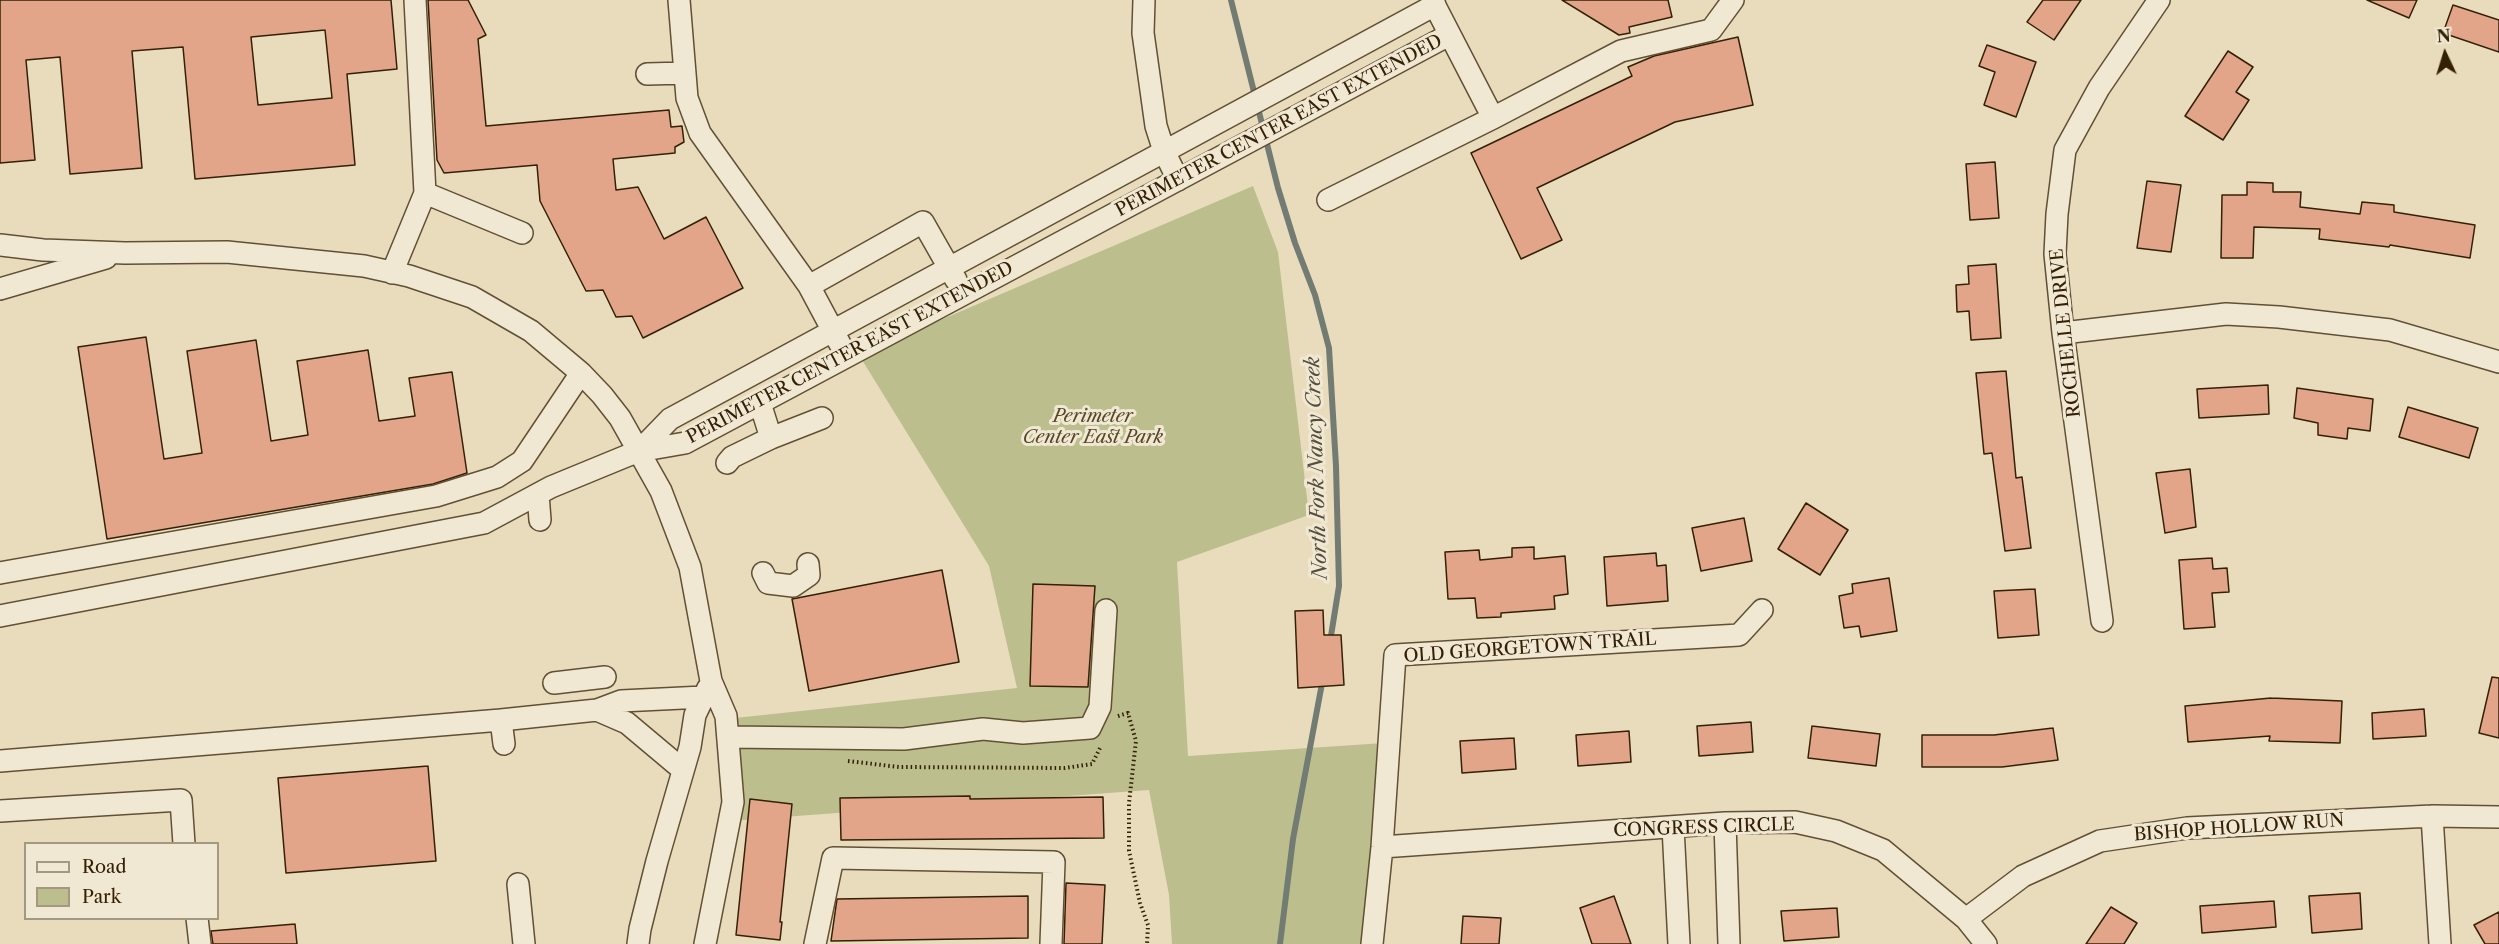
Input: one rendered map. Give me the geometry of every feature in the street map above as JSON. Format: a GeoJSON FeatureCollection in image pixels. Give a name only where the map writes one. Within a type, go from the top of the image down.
{"type":"FeatureCollection","features":[{"type":"Feature","properties":{"kind":"street"},"geometry":{"type":"LineString","coordinates":[[392,273],[425,193],[415,0]]}},
{"type":"Feature","properties":{"kind":"street"},"geometry":{"type":"LineString","coordinates":[[679,0],[687,98],[700,133],[809,286],[846,356]]}},
{"type":"Feature","properties":{"kind":"street"},"geometry":{"type":"LineString","coordinates":[[1144,0],[1143,33],[1156,126],[1164,151],[1178,180]]}},
{"type":"Feature","properties":{"kind":"street"},"geometry":{"type":"LineString","coordinates":[[1328,200],[1621,51],[1711,30],[1733,0]]}},
{"type":"Feature","properties":{"kind":"street","name":"ROCHELLE DRIVE"},"geometry":{"type":"LineString","coordinates":[[2102,621],[2063,333],[2055,254],[2057,214],[2065,150],[2099,88],[2159,0]]}},
{"type":"Feature","properties":{"kind":"street"},"geometry":{"type":"LineString","coordinates":[[1433,3],[1493,118]]}},
{"type":"Feature","properties":{"kind":"street","name":"PERIMETER CENTER EAST EXTENDED"},"geometry":{"type":"LineString","coordinates":[[639,451],[670,419],[950,269],[1433,3]]}},
{"type":"Feature","properties":{"kind":"street","name":"PERIMETER CENTER EAST EXTENDED"},"geometry":{"type":"LineString","coordinates":[[639,451],[685,443],[1449,35]]}},
{"type":"Feature","properties":{"kind":"street"},"geometry":{"type":"LineString","coordinates":[[647,74],[685,73]]}},
{"type":"Feature","properties":{"kind":"street"},"geometry":{"type":"LineString","coordinates":[[425,193],[522,233]]}},
{"type":"Feature","properties":{"kind":"street"},"geometry":{"type":"LineString","coordinates":[[809,286],[923,222],[963,294]]}},
{"type":"Feature","properties":{"kind":"street"},"geometry":{"type":"LineString","coordinates":[[0,245],[43,250],[125,253],[227,252],[364,266],[462,294],[503,314],[558,351],[581,373],[620,418],[661,491],[690,567],[707,689],[726,716],[733,802],[705,944]]}},
{"type":"Feature","properties":{"kind":"street"},"geometry":{"type":"LineString","coordinates":[[0,289],[125,253]]}},
{"type":"Feature","properties":{"kind":"street"},"geometry":{"type":"LineString","coordinates":[[2063,333],[2226,314],[2279,317],[2390,330],[2499,362]]}},
{"type":"Feature","properties":{"kind":"street"},"geometry":{"type":"LineString","coordinates":[[0,573],[436,496],[497,477],[522,461],[581,373]]}},
{"type":"Feature","properties":{"kind":"street"},"geometry":{"type":"LineString","coordinates":[[760,403],[771,438]]}},
{"type":"Feature","properties":{"kind":"street"},"geometry":{"type":"LineString","coordinates":[[727,463],[732,457],[771,438],[822,418]]}},
{"type":"Feature","properties":{"kind":"street"},"geometry":{"type":"LineString","coordinates":[[0,616],[484,523],[538,494],[639,451]]}},
{"type":"Feature","properties":{"kind":"street"},"geometry":{"type":"LineString","coordinates":[[538,494],[540,520]]}},
{"type":"Feature","properties":{"kind":"street"},"geometry":{"type":"LineString","coordinates":[[763,573],[768,584],[793,586],[809,574],[808,564]]}},
{"type":"Feature","properties":{"kind":"street"},"geometry":{"type":"LineString","coordinates":[[729,737],[904,739],[983,729],[1023,733],[1090,728],[1100,707],[1106,610]]}},
{"type":"Feature","properties":{"kind":"street","name":"OLD GEORGETOWN TRAIL"},"geometry":{"type":"LineString","coordinates":[[1372,944],[1382,847],[1395,655],[1739,635],[1762,610]]}},
{"type":"Feature","properties":{"kind":"street"},"geometry":{"type":"LineString","coordinates":[[554,683],[605,677]]}},
{"type":"Feature","properties":{"kind":"street"},"geometry":{"type":"LineString","coordinates":[[0,761],[501,720],[597,710],[621,701],[707,689]]}},
{"type":"Feature","properties":{"kind":"street"},"geometry":{"type":"LineString","coordinates":[[638,944],[654,872],[683,770],[695,715],[707,689]]}},
{"type":"Feature","properties":{"kind":"street"},"geometry":{"type":"LineString","coordinates":[[597,710],[627,723],[683,770]]}},
{"type":"Feature","properties":{"kind":"street"},"geometry":{"type":"LineString","coordinates":[[501,720],[504,744]]}},
{"type":"Feature","properties":{"kind":"street"},"geometry":{"type":"LineString","coordinates":[[0,811],[181,800],[184,842]]}},
{"type":"Feature","properties":{"kind":"street"},"geometry":{"type":"LineString","coordinates":[[2432,816],[2440,944]]}},
{"type":"Feature","properties":{"kind":"street","name":"BISHOP HOLLOW RUN"},"geometry":{"type":"LineString","coordinates":[[1966,919],[2023,876],[2100,841],[2187,828],[2432,816],[2499,817]]}},
{"type":"Feature","properties":{"kind":"street","name":"CONGRESS CIRCLE"},"geometry":{"type":"LineString","coordinates":[[1382,847],[1725,823],[1795,822],[1836,831],[1883,850],[1966,919],[1986,944]]}},
{"type":"Feature","properties":{"kind":"street"},"geometry":{"type":"LineString","coordinates":[[1725,823],[1729,944]]}},
{"type":"Feature","properties":{"kind":"street"},"geometry":{"type":"LineString","coordinates":[[1673,827],[1679,944]]}},
{"type":"Feature","properties":{"kind":"street"},"geometry":{"type":"LineString","coordinates":[[814,944],[833,858],[1054,862],[1052,944]]}},
{"type":"Feature","properties":{"kind":"street"},"geometry":{"type":"LineString","coordinates":[[518,884],[524,944]]}},
{"type":"Feature","properties":{"kind":"street"},"geometry":{"type":"LineString","coordinates":[[197,920],[200,944]]}},
{"type":"Feature","properties":{"kind":"path"},"geometry":{"type":"LineString","coordinates":[[1112,726],[1117,716],[1128,713],[1136,741],[1129,803],[1129,851],[1140,903],[1148,926],[1147,944]]}},
{"type":"Feature","properties":{"kind":"path"},"geometry":{"type":"LineString","coordinates":[[843,760],[899,767],[1065,768],[1092,764],[1102,745]]}},
{"type":"Feature","properties":{"kind":"green space","name":"Perimeter Center East Park"},"geometry":{"type":"Polygon","coordinates":[[[1253,186],[1278,252],[1309,515],[1177,562],[1188,756],[1384,743],[1371,944],[1172,944],[1169,895],[1149,790],[729,821],[735,718],[1017,688],[989,566],[859,355],[1253,186]]]}},
{"type":"Feature","properties":{"kind":"building"},"geometry":{"type":"Polygon","coordinates":[[[0,0],[391,0],[397,69],[347,74],[355,165],[195,179],[183,47],[132,51],[142,168],[70,174],[60,57],[26,60],[35,160],[0,163],[0,0]],[[325,30],[251,37],[258,105],[332,98],[325,30]]]}},
{"type":"Feature","properties":{"kind":"building"},"geometry":{"type":"Polygon","coordinates":[[[428,0],[468,0],[486,35],[478,39],[486,126],[669,110],[671,127],[682,126],[684,142],[675,147],[675,153],[613,159],[616,190],[638,187],[664,239],[706,217],[743,288],[643,338],[632,316],[616,317],[603,290],[586,291],[540,201],[537,165],[444,173],[437,160],[428,0]]]}},
{"type":"Feature","properties":{"kind":"building"},"geometry":{"type":"Polygon","coordinates":[[[1562,0],[1668,0],[1672,17],[1629,27],[1630,33],[1619,35],[1562,0]]]}},
{"type":"Feature","properties":{"kind":"building"},"geometry":{"type":"Polygon","coordinates":[[[2043,0],[2081,0],[2054,40],[2027,22],[2043,0]]]}},
{"type":"Feature","properties":{"kind":"building"},"geometry":{"type":"Polygon","coordinates":[[[2367,0],[2417,0],[2409,18],[2367,0]]]}},
{"type":"Feature","properties":{"kind":"building"},"geometry":{"type":"Polygon","coordinates":[[[2453,5],[2499,20],[2499,52],[2443,33],[2453,5]]]}},
{"type":"Feature","properties":{"kind":"building"},"geometry":{"type":"Polygon","coordinates":[[[1738,37],[1753,105],[1675,122],[1537,188],[1562,240],[1521,259],[1471,153],[1632,76],[1628,67],[1654,56],[1738,37]]]}},
{"type":"Feature","properties":{"kind":"building"},"geometry":{"type":"Polygon","coordinates":[[[1987,45],[2036,62],[2016,117],[1984,105],[1995,72],[1979,66],[1987,45]]]}},
{"type":"Feature","properties":{"kind":"building"},"geometry":{"type":"Polygon","coordinates":[[[2228,51],[2253,67],[2236,92],[2249,100],[2223,140],[2185,116],[2228,51]]]}},
{"type":"Feature","properties":{"kind":"building"},"geometry":{"type":"Polygon","coordinates":[[[1995,162],[1999,218],[1970,220],[1966,164],[1995,162]]]}},
{"type":"Feature","properties":{"kind":"building"},"geometry":{"type":"Polygon","coordinates":[[[2147,181],[2181,185],[2171,252],[2137,248],[2147,181]]]}},
{"type":"Feature","properties":{"kind":"building"},"geometry":{"type":"Polygon","coordinates":[[[2247,182],[2273,183],[2273,192],[2301,192],[2300,207],[2360,214],[2362,202],[2394,205],[2394,212],[2475,225],[2470,258],[2390,245],[2389,247],[2319,239],[2320,229],[2254,227],[2253,258],[2221,258],[2222,195],[2247,195],[2247,182]]]}},
{"type":"Feature","properties":{"kind":"building"},"geometry":{"type":"Polygon","coordinates":[[[1996,264],[2001,338],[1971,340],[1969,311],[1957,312],[1956,285],[1969,284],[1968,266],[1996,264]]]}},
{"type":"Feature","properties":{"kind":"building"},"geometry":{"type":"Polygon","coordinates":[[[146,337],[164,459],[202,453],[187,351],[256,340],[271,441],[308,435],[297,361],[368,350],[379,421],[415,416],[409,378],[452,372],[467,473],[433,484],[107,539],[78,347],[146,337]]]}},
{"type":"Feature","properties":{"kind":"building"},"geometry":{"type":"Polygon","coordinates":[[[2006,371],[2016,478],[2022,477],[2031,548],[2005,551],[1992,453],[1984,454],[1976,373],[2006,371]]]}},
{"type":"Feature","properties":{"kind":"building"},"geometry":{"type":"Polygon","coordinates":[[[2268,385],[2269,414],[2199,418],[2197,389],[2268,385]]]}},
{"type":"Feature","properties":{"kind":"building"},"geometry":{"type":"Polygon","coordinates":[[[2297,388],[2373,399],[2370,431],[2348,428],[2347,439],[2318,435],[2318,423],[2294,418],[2297,388]]]}},
{"type":"Feature","properties":{"kind":"building"},"geometry":{"type":"Polygon","coordinates":[[[2408,407],[2478,428],[2469,458],[2399,437],[2408,407]]]}},
{"type":"Feature","properties":{"kind":"building"},"geometry":{"type":"Polygon","coordinates":[[[2190,469],[2196,527],[2165,533],[2156,473],[2190,469]]]}},
{"type":"Feature","properties":{"kind":"building"},"geometry":{"type":"Polygon","coordinates":[[[1806,503],[1848,530],[1820,575],[1778,549],[1806,503]]]}},
{"type":"Feature","properties":{"kind":"building"},"geometry":{"type":"Polygon","coordinates":[[[1744,518],[1752,561],[1701,571],[1692,528],[1744,518]]]}},
{"type":"Feature","properties":{"kind":"building"},"geometry":{"type":"Polygon","coordinates":[[[1534,547],[1534,559],[1565,556],[1568,594],[1554,596],[1555,609],[1501,613],[1501,617],[1477,618],[1475,598],[1448,599],[1445,552],[1479,550],[1480,560],[1512,557],[1512,548],[1534,547]]]}},
{"type":"Feature","properties":{"kind":"building"},"geometry":{"type":"Polygon","coordinates":[[[1656,553],[1657,566],[1666,565],[1668,601],[1607,606],[1604,557],[1656,553]]]}},
{"type":"Feature","properties":{"kind":"building"},"geometry":{"type":"Polygon","coordinates":[[[2212,558],[2213,569],[2227,568],[2229,592],[2212,593],[2215,627],[2184,629],[2179,560],[2212,558]]]}},
{"type":"Feature","properties":{"kind":"building"},"geometry":{"type":"Polygon","coordinates":[[[942,570],[959,662],[809,691],[792,599],[942,570]]]}},
{"type":"Feature","properties":{"kind":"building"},"geometry":{"type":"Polygon","coordinates":[[[1889,578],[1897,631],[1861,637],[1859,626],[1844,628],[1839,596],[1853,593],[1852,584],[1889,578]]]}},
{"type":"Feature","properties":{"kind":"building"},"geometry":{"type":"Polygon","coordinates":[[[1033,584],[1095,586],[1088,687],[1030,686],[1033,584]]]}},
{"type":"Feature","properties":{"kind":"building"},"geometry":{"type":"Polygon","coordinates":[[[2035,589],[2039,635],[1998,638],[1994,591],[2035,589]]]}},
{"type":"Feature","properties":{"kind":"building"},"geometry":{"type":"Polygon","coordinates":[[[1323,610],[1324,635],[1341,635],[1344,685],[1298,688],[1295,611],[1323,610]]]}},
{"type":"Feature","properties":{"kind":"building"},"geometry":{"type":"Polygon","coordinates":[[[2492,677],[2499,678],[2499,738],[2479,733],[2492,677]]]}},
{"type":"Feature","properties":{"kind":"building"},"geometry":{"type":"Polygon","coordinates":[[[2271,698],[2342,701],[2340,743],[2269,741],[2270,736],[2188,742],[2185,706],[2271,698]]]}},
{"type":"Feature","properties":{"kind":"building"},"geometry":{"type":"Polygon","coordinates":[[[2424,709],[2426,736],[2373,739],[2372,713],[2424,709]]]}},
{"type":"Feature","properties":{"kind":"building"},"geometry":{"type":"Polygon","coordinates":[[[1751,722],[1753,752],[1699,756],[1697,726],[1751,722]]]}},
{"type":"Feature","properties":{"kind":"building"},"geometry":{"type":"Polygon","coordinates":[[[1812,726],[1880,734],[1876,766],[1808,758],[1812,726]]]}},
{"type":"Feature","properties":{"kind":"building"},"geometry":{"type":"Polygon","coordinates":[[[2053,728],[2058,760],[2002,767],[1922,767],[1922,735],[1994,735],[2053,728]]]}},
{"type":"Feature","properties":{"kind":"building"},"geometry":{"type":"Polygon","coordinates":[[[1629,731],[1631,762],[1578,766],[1576,735],[1629,731]]]}},
{"type":"Feature","properties":{"kind":"building"},"geometry":{"type":"Polygon","coordinates":[[[1514,738],[1516,769],[1462,773],[1460,741],[1514,738]]]}},
{"type":"Feature","properties":{"kind":"building"},"geometry":{"type":"Polygon","coordinates":[[[428,766],[436,861],[286,873],[278,778],[428,766]]]}},
{"type":"Feature","properties":{"kind":"building"},"geometry":{"type":"Polygon","coordinates":[[[970,796],[970,799],[1103,797],[1104,838],[841,840],[840,798],[970,796]]]}},
{"type":"Feature","properties":{"kind":"building"},"geometry":{"type":"Polygon","coordinates":[[[750,799],[792,804],[780,940],[736,935],[750,799]]]}},
{"type":"Feature","properties":{"kind":"building"},"geometry":{"type":"Polygon","coordinates":[[[1066,883],[1105,885],[1102,944],[1064,944],[1066,883]]]}},
{"type":"Feature","properties":{"kind":"building"},"geometry":{"type":"Polygon","coordinates":[[[2360,893],[2362,929],[2312,933],[2309,896],[2360,893]]]}},
{"type":"Feature","properties":{"kind":"building"},"geometry":{"type":"Polygon","coordinates":[[[1028,896],[1028,938],[831,941],[837,899],[1028,896]]]}},
{"type":"Feature","properties":{"kind":"building"},"geometry":{"type":"Polygon","coordinates":[[[1614,896],[1631,944],[1592,944],[1580,908],[1614,896]]]}},
{"type":"Feature","properties":{"kind":"building"},"geometry":{"type":"Polygon","coordinates":[[[2274,901],[2276,927],[2202,933],[2200,906],[2274,901]]]}},
{"type":"Feature","properties":{"kind":"building"},"geometry":{"type":"Polygon","coordinates":[[[2111,907],[2137,923],[2124,944],[2086,944],[2111,907]]]}},
{"type":"Feature","properties":{"kind":"building"},"geometry":{"type":"Polygon","coordinates":[[[1837,908],[1839,937],[1784,941],[1781,911],[1837,908]]]}},
{"type":"Feature","properties":{"kind":"building"},"geometry":{"type":"Polygon","coordinates":[[[2499,912],[2499,944],[2485,944],[2474,925],[2499,912]]]}},
{"type":"Feature","properties":{"kind":"building"},"geometry":{"type":"Polygon","coordinates":[[[1463,916],[1501,918],[1499,944],[1461,944],[1463,916]]]}},
{"type":"Feature","properties":{"kind":"building"},"geometry":{"type":"Polygon","coordinates":[[[295,924],[297,944],[213,944],[211,931],[295,924]]]}},
{"type":"Feature","properties":{"kind":"waterway","name":"North Fork Nancy Creek"},"geometry":{"type":"LineString","coordinates":[[1231,0],[1278,188],[1295,243],[1315,295],[1329,348],[1336,466],[1339,586],[1330,642]]}},
{"type":"Feature","properties":{"kind":"waterway","name":"North Fork Nancy Creek"},"geometry":{"type":"LineString","coordinates":[[1280,944],[1293,839],[1323,678]]}}]}
